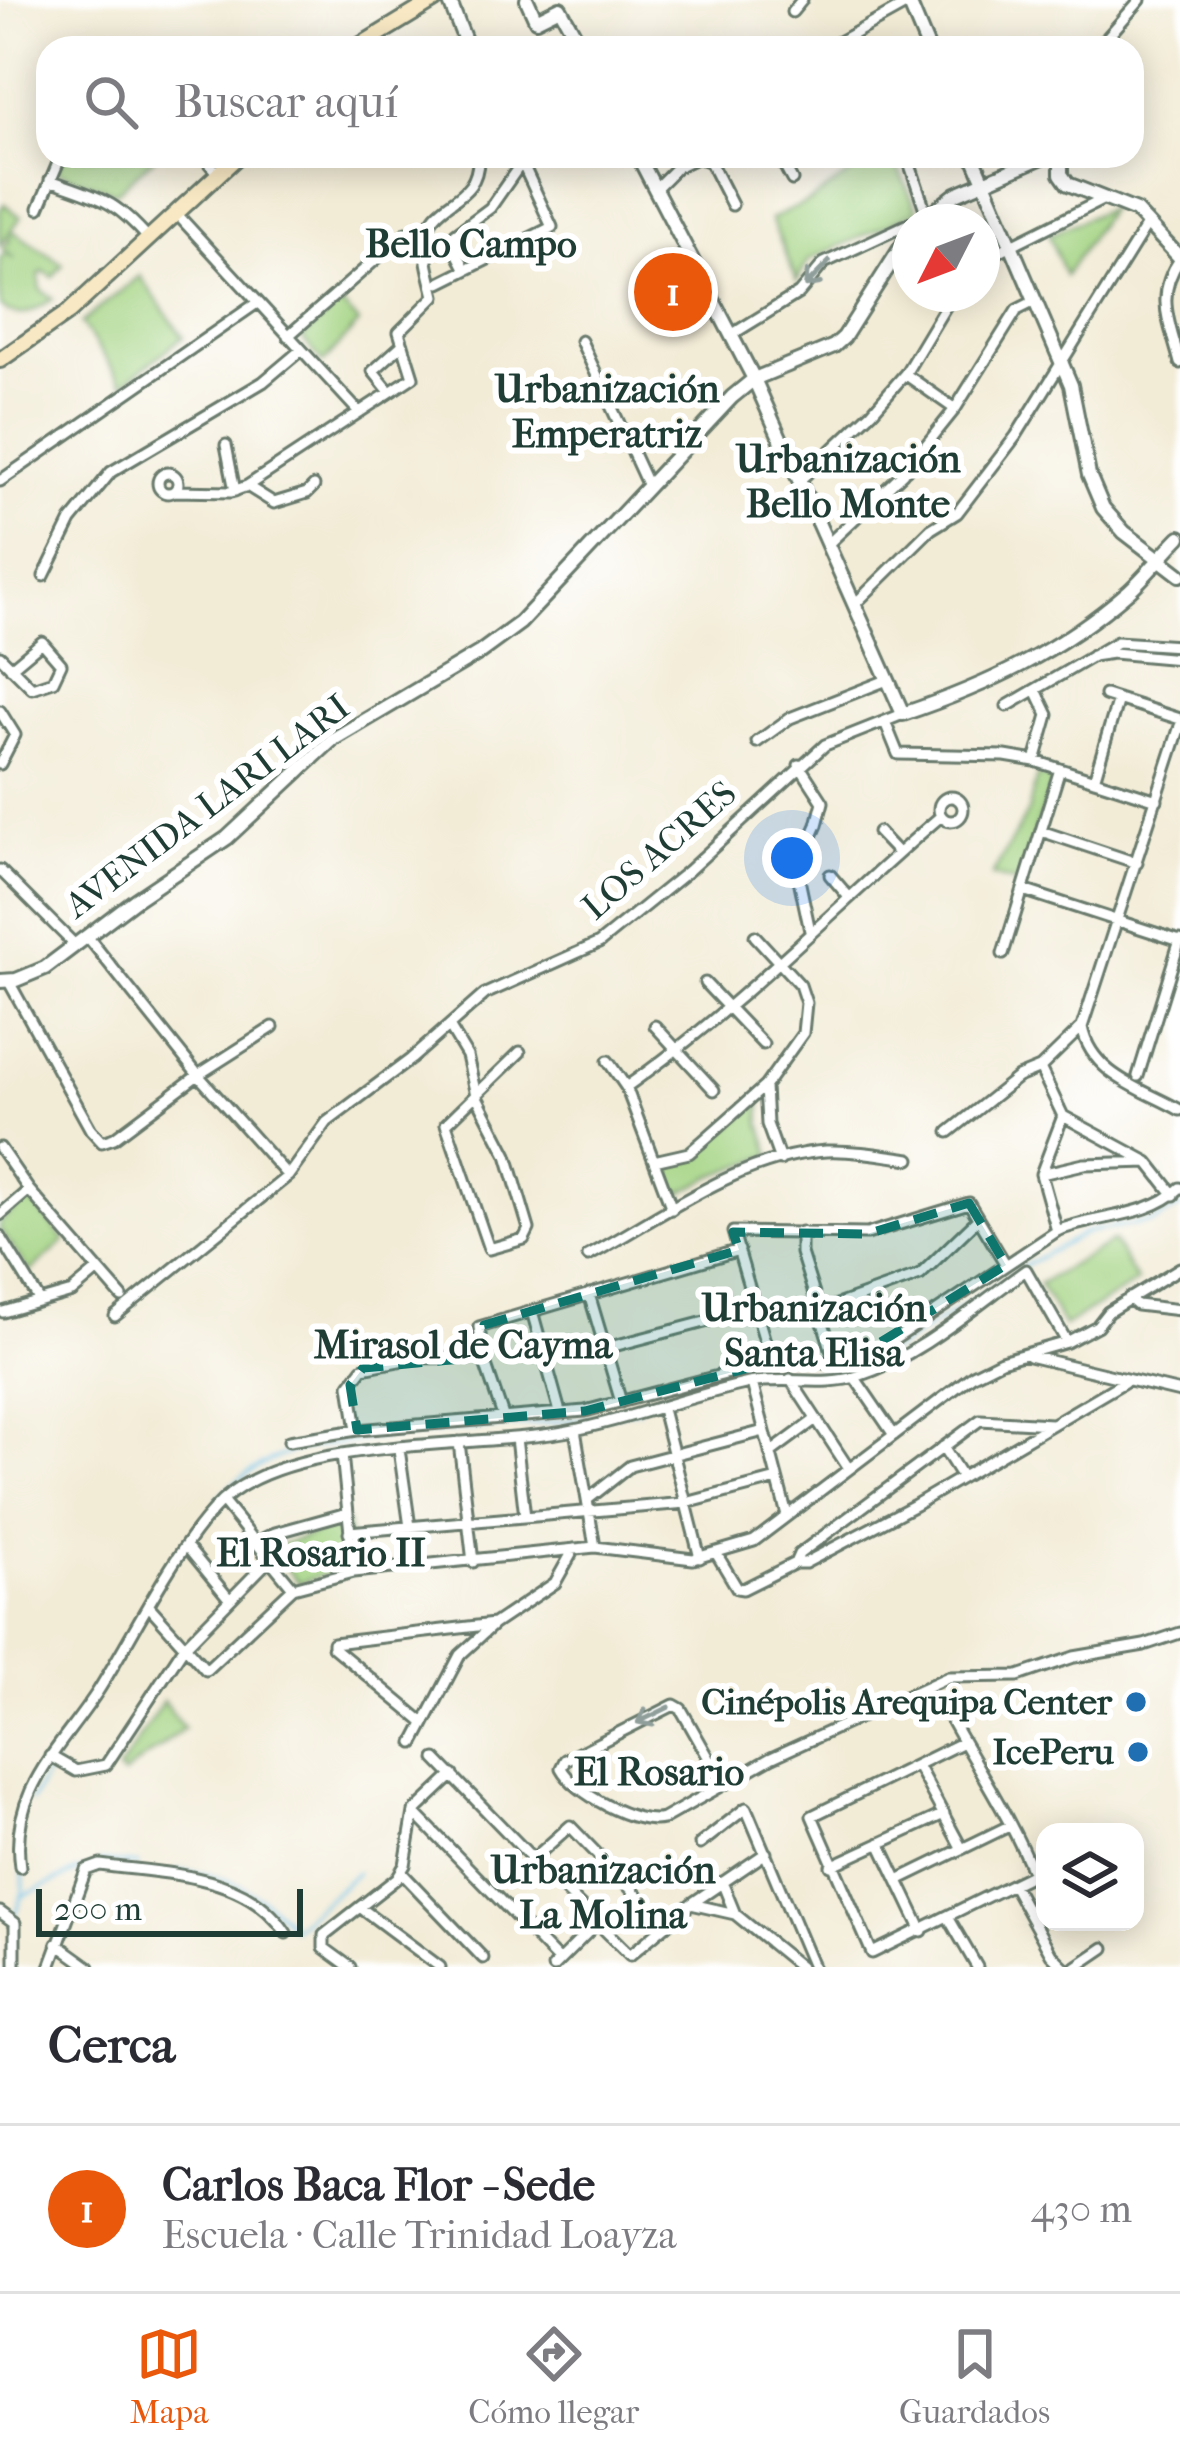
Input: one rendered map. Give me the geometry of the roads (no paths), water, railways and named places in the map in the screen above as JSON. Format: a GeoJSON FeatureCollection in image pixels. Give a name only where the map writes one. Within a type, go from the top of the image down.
{"type":"FeatureCollection","features":[{"type":"Feature","properties":{"kind":"main road"},"geometry":{"type":"LineString","coordinates":[[372,36],[435,0]]}},
{"type":"Feature","properties":{"kind":"main road"},"geometry":{"type":"LineString","coordinates":[[0,360],[69,312],[225,168]]}},
{"type":"Feature","properties":{"kind":"street"},"geometry":{"type":"LineString","coordinates":[[449,0],[463,36]]}},
{"type":"Feature","properties":{"kind":"street"},"geometry":{"type":"LineString","coordinates":[[527,0],[536,20],[575,0]]}},
{"type":"Feature","properties":{"kind":"street"},"geometry":{"type":"LineString","coordinates":[[792,12],[802,0]]}},
{"type":"Feature","properties":{"kind":"street"},"geometry":{"type":"LineString","coordinates":[[1108,36],[1140,0]]}},
{"type":"Feature","properties":{"kind":"street"},"geometry":{"type":"LineString","coordinates":[[849,36],[908,2],[923,36]]}},
{"type":"Feature","properties":{"kind":"street"},"geometry":{"type":"LineString","coordinates":[[560,8],[575,36]]}},
{"type":"Feature","properties":{"kind":"street"},"geometry":{"type":"LineString","coordinates":[[39,208],[56,168]]}},
{"type":"Feature","properties":{"kind":"street"},"geometry":{"type":"LineString","coordinates":[[213,168],[218,174]]}},
{"type":"Feature","properties":{"kind":"street"},"geometry":{"type":"LineString","coordinates":[[174,491],[247,486],[413,376],[400,332],[436,296],[425,238],[444,206],[472,187],[476,168]]}},
{"type":"Feature","properties":{"kind":"street"},"geometry":{"type":"LineString","coordinates":[[466,270],[453,245],[455,234],[490,208],[515,168]]}},
{"type":"Feature","properties":{"kind":"street"},"geometry":{"type":"LineString","coordinates":[[440,283],[552,227],[525,168]]}},
{"type":"Feature","properties":{"kind":"street"},"geometry":{"type":"LineString","coordinates":[[644,168],[754,380],[903,715]]}},
{"type":"Feature","properties":{"kind":"street"},"geometry":{"type":"LineString","coordinates":[[655,189],[676,168]]}},
{"type":"Feature","properties":{"kind":"street"},"geometry":{"type":"LineString","coordinates":[[713,168],[732,205]]}},
{"type":"Feature","properties":{"kind":"street"},"geometry":{"type":"LineString","coordinates":[[785,168],[792,180]]}},
{"type":"Feature","properties":{"kind":"street"},"geometry":{"type":"LineString","coordinates":[[908,168],[911,204]]}},
{"type":"Feature","properties":{"kind":"street"},"geometry":{"type":"LineString","coordinates":[[978,168],[1072,385],[1089,475],[1103,508],[1124,532],[1180,575]]}},
{"type":"Feature","properties":{"kind":"street","name":"AVENIDA LARI LARI"},"geometry":{"type":"LineString","coordinates":[[942,204],[1017,168]]}},
{"type":"Feature","properties":{"kind":"street"},"geometry":{"type":"LineString","coordinates":[[1061,168],[1068,184],[1108,197],[1148,222],[1180,259],[1165,280],[1165,304],[1180,363]]}},
{"type":"Feature","properties":{"kind":"street"},"geometry":{"type":"LineString","coordinates":[[50,180],[112,202],[148,239]]}},
{"type":"Feature","properties":{"kind":"street"},"geometry":{"type":"LineString","coordinates":[[1000,251],[1108,197]]}},
{"type":"Feature","properties":{"kind":"street"},"geometry":{"type":"LineString","coordinates":[[176,213],[359,412]]}},
{"type":"Feature","properties":{"kind":"street"},"geometry":{"type":"LineString","coordinates":[[854,605],[931,529],[957,512],[1016,436],[1148,222]]}},
{"type":"Feature","properties":{"kind":"street"},"geometry":{"type":"LineString","coordinates":[[288,336],[406,233]]}},
{"type":"Feature","properties":{"kind":"street"},"geometry":{"type":"LineString","coordinates":[[731,335],[799,293],[824,263],[892,234]]}},
{"type":"Feature","properties":{"kind":"street","name":"AVENIDA LARI LARI"},"geometry":{"type":"LineString","coordinates":[[4,981],[45,968],[227,838],[332,740],[479,653],[520,623],[732,397],[754,380],[834,346],[844,337],[892,259]]}},
{"type":"Feature","properties":{"kind":"street"},"geometry":{"type":"LineString","coordinates":[[827,545],[905,471],[955,409],[1017,310],[1036,302]]}},
{"type":"Feature","properties":{"kind":"street"},"geometry":{"type":"LineString","coordinates":[[0,482],[257,303]]}},
{"type":"Feature","properties":{"kind":"street"},"geometry":{"type":"LineString","coordinates":[[799,481],[905,374],[942,312]]}},
{"type":"Feature","properties":{"kind":"street"},"geometry":{"type":"LineString","coordinates":[[581,341],[648,486]]}},
{"type":"Feature","properties":{"kind":"street"},"geometry":{"type":"LineString","coordinates":[[390,392],[373,371],[403,344]]}},
{"type":"Feature","properties":{"kind":"street"},"geometry":{"type":"LineString","coordinates":[[44,576],[70,521],[111,472],[263,382],[301,350]]}},
{"type":"Feature","properties":{"kind":"street"},"geometry":{"type":"LineString","coordinates":[[905,374],[955,409]]}},
{"type":"Feature","properties":{"kind":"street"},"geometry":{"type":"LineString","coordinates":[[226,445],[235,490]]}},
{"type":"Feature","properties":{"kind":"street"},"geometry":{"type":"LineString","coordinates":[[247,486],[274,503],[308,493],[314,486]]}},
{"type":"Feature","properties":{"kind":"street","name":"LOS ACRES"},"geometry":{"type":"LineString","coordinates":[[115,1316],[288,1176],[327,1122],[485,994],[599,943],[688,871],[825,746],[980,688],[1054,647],[1131,589],[1180,537]]}},
{"type":"Feature","properties":{"kind":"street"},"geometry":{"type":"LineString","coordinates":[[0,656],[27,686],[40,688],[57,677],[61,664],[42,642],[11,668]]}},
{"type":"Feature","properties":{"kind":"street"},"geometry":{"type":"LineString","coordinates":[[1007,706],[1117,642],[1180,646]]}},
{"type":"Feature","properties":{"kind":"street"},"geometry":{"type":"LineString","coordinates":[[1092,656],[1113,653],[1180,659]]}},
{"type":"Feature","properties":{"kind":"street"},"geometry":{"type":"LineString","coordinates":[[757,742],[790,718],[886,680]]}},
{"type":"Feature","properties":{"kind":"street"},"geometry":{"type":"LineString","coordinates":[[1035,761],[1048,715],[1036,690]]}},
{"type":"Feature","properties":{"kind":"street"},"geometry":{"type":"LineString","coordinates":[[949,1132],[1018,1077],[1040,1068],[1082,1027],[1180,723],[1105,695]]}},
{"type":"Feature","properties":{"kind":"street"},"geometry":{"type":"LineString","coordinates":[[1094,780],[1118,699]]}},
{"type":"Feature","properties":{"kind":"street"},"geometry":{"type":"LineString","coordinates":[[0,711],[15,735],[0,764]]}},
{"type":"Feature","properties":{"kind":"street"},"geometry":{"type":"LineString","coordinates":[[885,722],[898,754],[1035,761],[1157,800]]}},
{"type":"Feature","properties":{"kind":"street"},"geometry":{"type":"LineString","coordinates":[[800,765],[823,802],[796,870],[810,931]]}},
{"type":"Feature","properties":{"kind":"street"},"geometry":{"type":"LineString","coordinates":[[1003,954],[1060,770]]}},
{"type":"Feature","properties":{"kind":"street"},"geometry":{"type":"LineString","coordinates":[[626,1087],[678,1051],[941,816]]}},
{"type":"Feature","properties":{"kind":"street"},"geometry":{"type":"LineString","coordinates":[[1041,831],[1137,863]]}},
{"type":"Feature","properties":{"kind":"street"},"geometry":{"type":"LineString","coordinates":[[878,832],[898,853]]}},
{"type":"Feature","properties":{"kind":"street"},"geometry":{"type":"LineString","coordinates":[[0,870],[81,940],[288,1176]]}},
{"type":"Feature","properties":{"kind":"street"},"geometry":{"type":"LineString","coordinates":[[830,874],[848,896]]}},
{"type":"Feature","properties":{"kind":"street"},"geometry":{"type":"LineString","coordinates":[[1023,890],[1180,941],[1138,1076]]}},
{"type":"Feature","properties":{"kind":"street"},"geometry":{"type":"LineString","coordinates":[[654,1161],[689,1153],[765,1086],[793,1052],[807,1017],[800,985],[755,936]]}},
{"type":"Feature","properties":{"kind":"street"},"geometry":{"type":"LineString","coordinates":[[4,981],[102,1142],[273,1027]]}},
{"type":"Feature","properties":{"kind":"street"},"geometry":{"type":"LineString","coordinates":[[705,982],[763,1044]]}},
{"type":"Feature","properties":{"kind":"street"},"geometry":{"type":"LineString","coordinates":[[449,1026],[467,1056],[476,1095],[507,1155],[529,1229],[524,1239],[489,1249],[446,1124],[476,1095],[520,1052]]}},
{"type":"Feature","properties":{"kind":"street"},"geometry":{"type":"LineString","coordinates":[[655,1026],[714,1090]]}},
{"type":"Feature","properties":{"kind":"street"},"geometry":{"type":"LineString","coordinates":[[1082,1027],[1100,1064],[1180,1110]]}},
{"type":"Feature","properties":{"kind":"street"},"geometry":{"type":"LineString","coordinates":[[608,1061],[626,1087],[672,1209]]}},
{"type":"Feature","properties":{"kind":"street"},"geometry":{"type":"LineString","coordinates":[[289,1441],[357,1430],[560,1412],[621,1402],[771,1361],[836,1364],[863,1357],[1057,1231],[1084,1220],[1145,1208],[1177,1191],[1148,1162],[1063,1116],[1040,1068]]}},
{"type":"Feature","properties":{"kind":"street"},"geometry":{"type":"LineString","coordinates":[[765,1086],[767,1124],[780,1160]]}},
{"type":"Feature","properties":{"kind":"street"},"geometry":{"type":"LineString","coordinates":[[1057,1231],[1041,1174],[1063,1116]]}},
{"type":"Feature","properties":{"kind":"street"},"geometry":{"type":"LineString","coordinates":[[0,1148],[29,1190],[122,1297]]}},
{"type":"Feature","properties":{"kind":"street"},"geometry":{"type":"LineString","coordinates":[[588,1256],[706,1189],[780,1160],[832,1151],[910,1159]]}},
{"type":"Feature","properties":{"kind":"street"},"geometry":{"type":"LineString","coordinates":[[1041,1174],[1084,1164],[1148,1162]]}},
{"type":"Feature","properties":{"kind":"street"},"geometry":{"type":"LineString","coordinates":[[0,1215],[29,1190]]}},
{"type":"Feature","properties":{"kind":"street"},"geometry":{"type":"LineString","coordinates":[[771,1361],[733,1232],[867,1234],[969,1203],[1006,1265]]}},
{"type":"Feature","properties":{"kind":"street"},"geometry":{"type":"LineString","coordinates":[[820,1311],[920,1275],[977,1220]]}},
{"type":"Feature","properties":{"kind":"street"},"geometry":{"type":"LineString","coordinates":[[801,1232],[801,1253],[836,1364]]}},
{"type":"Feature","properties":{"kind":"street"},"geometry":{"type":"LineString","coordinates":[[0,1236],[40,1301]]}},
{"type":"Feature","properties":{"kind":"street"},"geometry":{"type":"LineString","coordinates":[[503,1416],[483,1357],[479,1327],[739,1250]]}},
{"type":"Feature","properties":{"kind":"street"},"geometry":{"type":"LineString","coordinates":[[148,1605],[202,1669],[209,1669],[292,1588],[354,1572],[595,1547],[700,1558],[754,1541],[973,1375],[1067,1342],[1180,1268]]}},
{"type":"Feature","properties":{"kind":"street"},"geometry":{"type":"LineString","coordinates":[[3,1312],[72,1292],[98,1270]]}},
{"type":"Feature","properties":{"kind":"street"},"geometry":{"type":"LineString","coordinates":[[20,1867],[18,1823],[50,1756],[97,1693],[188,1547],[222,1501],[255,1478],[342,1454],[575,1430],[752,1383],[855,1378],[922,1345],[1026,1270],[1067,1342]]}},
{"type":"Feature","properties":{"kind":"street"},"geometry":{"type":"LineString","coordinates":[[590,1294],[621,1402]]}},
{"type":"Feature","properties":{"kind":"street"},"geometry":{"type":"LineString","coordinates":[[1129,1298],[1137,1305],[1180,1310]]}},
{"type":"Feature","properties":{"kind":"street"},"geometry":{"type":"LineString","coordinates":[[606,1348],[754,1309]]}},
{"type":"Feature","properties":{"kind":"street"},"geometry":{"type":"LineString","coordinates":[[532,1311],[560,1412]]}},
{"type":"Feature","properties":{"kind":"street"},"geometry":{"type":"LineString","coordinates":[[1024,1355],[1180,1392]]}},
{"type":"Feature","properties":{"kind":"street"},"geometry":{"type":"LineString","coordinates":[[357,1430],[350,1384],[363,1368],[414,1358],[483,1357]]}},
{"type":"Feature","properties":{"kind":"street"},"geometry":{"type":"LineString","coordinates":[[855,1378],[894,1435]]}},
{"type":"Feature","properties":{"kind":"street"},"geometry":{"type":"LineString","coordinates":[[790,1379],[849,1469]]}},
{"type":"Feature","properties":{"kind":"street"},"geometry":{"type":"LineString","coordinates":[[716,1553],[737,1588],[743,1589],[795,1563],[805,1563],[915,1505],[1124,1382]]}},
{"type":"Feature","properties":{"kind":"street"},"geometry":{"type":"LineString","coordinates":[[752,1383],[787,1515]]}},
{"type":"Feature","properties":{"kind":"street"},"geometry":{"type":"LineString","coordinates":[[662,1409],[700,1558]]}},
{"type":"Feature","properties":{"kind":"street"},"geometry":{"type":"LineString","coordinates":[[770,1454],[816,1419]]}},
{"type":"Feature","properties":{"kind":"street"},"geometry":{"type":"LineString","coordinates":[[795,1563],[800,1554],[980,1420],[1052,1424]]}},
{"type":"Feature","properties":{"kind":"street"},"geometry":{"type":"LineString","coordinates":[[575,1430],[595,1547]]}},
{"type":"Feature","properties":{"kind":"street"},"geometry":{"type":"LineString","coordinates":[[588,1505],[625,1468],[764,1431]]}},
{"type":"Feature","properties":{"kind":"street"},"geometry":{"type":"LineString","coordinates":[[517,1438],[525,1517]]}},
{"type":"Feature","properties":{"kind":"street"},"geometry":{"type":"LineString","coordinates":[[459,1442],[472,1562]]}},
{"type":"Feature","properties":{"kind":"street"},"geometry":{"type":"LineString","coordinates":[[943,1448],[962,1477]]}},
{"type":"Feature","properties":{"kind":"street"},"geometry":{"type":"LineString","coordinates":[[399,1449],[410,1527]]}},
{"type":"Feature","properties":{"kind":"street"},"geometry":{"type":"LineString","coordinates":[[342,1454],[354,1572]]}},
{"type":"Feature","properties":{"kind":"street"},"geometry":{"type":"LineString","coordinates":[[349,1532],[525,1517],[588,1505],[686,1502],[777,1479]]}},
{"type":"Feature","properties":{"kind":"street"},"geometry":{"type":"LineString","coordinates":[[898,1481],[915,1505]]}},
{"type":"Feature","properties":{"kind":"street"},"geometry":{"type":"LineString","coordinates":[[222,1501],[292,1588]]}},
{"type":"Feature","properties":{"kind":"street"},"geometry":{"type":"LineString","coordinates":[[255,1543],[347,1513]]}},
{"type":"Feature","properties":{"kind":"street"},"geometry":{"type":"LineString","coordinates":[[188,1547],[230,1600]]}},
{"type":"Feature","properties":{"kind":"street"},"geometry":{"type":"LineString","coordinates":[[414,1743],[455,1661],[494,1624],[555,1583],[574,1549]]}},
{"type":"Feature","properties":{"kind":"street"},"geometry":{"type":"LineString","coordinates":[[50,1756],[76,1771],[106,1765],[184,1646],[269,1560]]}},
{"type":"Feature","properties":{"kind":"street"},"geometry":{"type":"LineString","coordinates":[[424,1723],[333,1643],[494,1624]]}},
{"type":"Feature","properties":{"kind":"street"},"geometry":{"type":"LineString","coordinates":[[723,1783],[681,1708],[674,1705],[566,1760],[561,1768],[565,1777],[631,1818],[663,1819],[723,1783],[948,1677],[1018,1676],[1073,1657],[1144,1645],[1180,1633]]}},
{"type":"Feature","properties":{"kind":"street"},"geometry":{"type":"LineString","coordinates":[[952,1722],[963,1742],[1009,1826],[1033,1873],[872,1952],[831,1866],[813,1815],[963,1742]]}},
{"type":"Feature","properties":{"kind":"street"},"geometry":{"type":"LineString","coordinates":[[436,1759],[629,1955],[691,1904],[766,1853]]}},
{"type":"Feature","properties":{"kind":"street"},"geometry":{"type":"LineString","coordinates":[[917,1765],[962,1849]]}},
{"type":"Feature","properties":{"kind":"street"},"geometry":{"type":"LineString","coordinates":[[350,1967],[323,1945],[326,1934],[402,1873],[414,1812],[453,1775]]}},
{"type":"Feature","properties":{"kind":"street"},"geometry":{"type":"LineString","coordinates":[[700,1844],[746,1807],[813,1967]]}},
{"type":"Feature","properties":{"kind":"street"},"geometry":{"type":"LineString","coordinates":[[414,1812],[556,1964],[596,1924]]}},
{"type":"Feature","properties":{"kind":"street"},"geometry":{"type":"LineString","coordinates":[[831,1866],[944,1814]]}},
{"type":"Feature","properties":{"kind":"street"},"geometry":{"type":"LineString","coordinates":[[533,1859],[570,1826],[665,1924]]}},
{"type":"Feature","properties":{"kind":"street"},"geometry":{"type":"LineString","coordinates":[[898,1880],[1009,1826]]}},
{"type":"Feature","properties":{"kind":"street"},"geometry":{"type":"LineString","coordinates":[[880,1843],[922,1930]]}},
{"type":"Feature","properties":{"kind":"street"},"geometry":{"type":"LineString","coordinates":[[50,1967],[86,1870],[100,1865],[217,1881],[256,1902],[286,1933]]}},
{"type":"Feature","properties":{"kind":"street"},"geometry":{"type":"LineString","coordinates":[[402,1873],[483,1958]]}},
{"type":"Feature","properties":{"kind":"street"},"geometry":{"type":"LineString","coordinates":[[722,1882],[735,1914]]}},
{"type":"Feature","properties":{"kind":"street"},"geometry":{"type":"LineString","coordinates":[[1013,1885],[1051,1954],[1064,1967]]}},
{"type":"Feature","properties":{"kind":"street"},"geometry":{"type":"LineString","coordinates":[[691,1904],[735,1914],[800,1967]]}},
{"type":"Feature","properties":{"kind":"street"},"geometry":{"type":"LineString","coordinates":[[361,1908],[440,1967]]}},
{"type":"Feature","properties":{"kind":"street"},"geometry":{"type":"LineString","coordinates":[[0,1912],[15,1923],[15,1967]]}},
{"type":"Feature","properties":{"kind":"street"},"geometry":{"type":"LineString","coordinates":[[949,1917],[976,1967]]}},
{"type":"Feature","properties":{"kind":"street"},"geometry":{"type":"LineString","coordinates":[[1031,1921],[1036,1918]]}},
{"type":"Feature","properties":{"kind":"street"},"geometry":{"type":"LineString","coordinates":[[56,1944],[89,1967]]}},
{"type":"Feature","properties":{"kind":"street"},"geometry":{"type":"LineString","coordinates":[[1076,1967],[1104,1948]]}},
{"type":"Feature","properties":{"kind":"waterway"},"geometry":{"type":"LineString","coordinates":[[759,1377],[776,1372],[839,1373],[871,1365],[1033,1261],[1087,1232],[1153,1222],[1180,1207]]}},
{"type":"Feature","properties":{"kind":"waterway"},"geometry":{"type":"LineString","coordinates":[[217,1500],[262,1465],[304,1449],[639,1409]]}},
{"type":"Feature","properties":{"kind":"waterway"},"geometry":{"type":"LineString","coordinates":[[93,1691],[113,1658]]}},
{"type":"Feature","properties":{"kind":"waterway"},"geometry":{"type":"LineString","coordinates":[[31,1801],[53,1762]]}},
{"type":"Feature","properties":{"kind":"waterway"},"geometry":{"type":"LineString","coordinates":[[100,1862],[138,1865]]}},
{"type":"Feature","properties":{"kind":"waterway"},"geometry":{"type":"LineString","coordinates":[[14,1917],[24,1890],[23,1868]]}},
{"type":"Feature","properties":{"kind":"waterway"},"geometry":{"type":"LineString","coordinates":[[23,1896],[80,1870]]}},
{"type":"Feature","properties":{"kind":"waterway"},"geometry":{"type":"LineString","coordinates":[[177,1870],[241,1887],[293,1928],[357,1873]]}},
{"type":"Feature","properties":{"kind":"place","name":"Carlos Baca Flor - Sede"},"geometry":{"type":"Point","coordinates":[673,292]}},
{"type":"Feature","properties":{"kind":"place","name":"Cinépolis Arequipa Center"},"geometry":{"type":"Point","coordinates":[1136,1702]}},
{"type":"Feature","properties":{"kind":"place","name":"IcePeru"},"geometry":{"type":"Point","coordinates":[1138,1752]}},
{"type":"Feature","properties":{"kind":"district","name":"Bello Campo"},"geometry":{"type":"Point","coordinates":[471,244]}},
{"type":"Feature","properties":{"kind":"district","name":"Urbanización Emperatriz"},"geometry":{"type":"Point","coordinates":[607,412]}},
{"type":"Feature","properties":{"kind":"district","name":"Urbanización Bello Monte"},"geometry":{"type":"Point","coordinates":[848,482]}},
{"type":"Feature","properties":{"kind":"district","name":"Urbanización Santa Elisa"},"geometry":{"type":"Point","coordinates":[814,1330]}},
{"type":"Feature","properties":{"kind":"district","name":"Mirasol de Cayma"},"geometry":{"type":"Point","coordinates":[463,1345]}},
{"type":"Feature","properties":{"kind":"district","name":"El Rosario II"},"geometry":{"type":"Point","coordinates":[321,1553]}},
{"type":"Feature","properties":{"kind":"district","name":"El Rosario"},"geometry":{"type":"Point","coordinates":[659,1772]}},
{"type":"Feature","properties":{"kind":"district","name":"Urbanización La Molina"},"geometry":{"type":"Point","coordinates":[603,1892]}}]}
